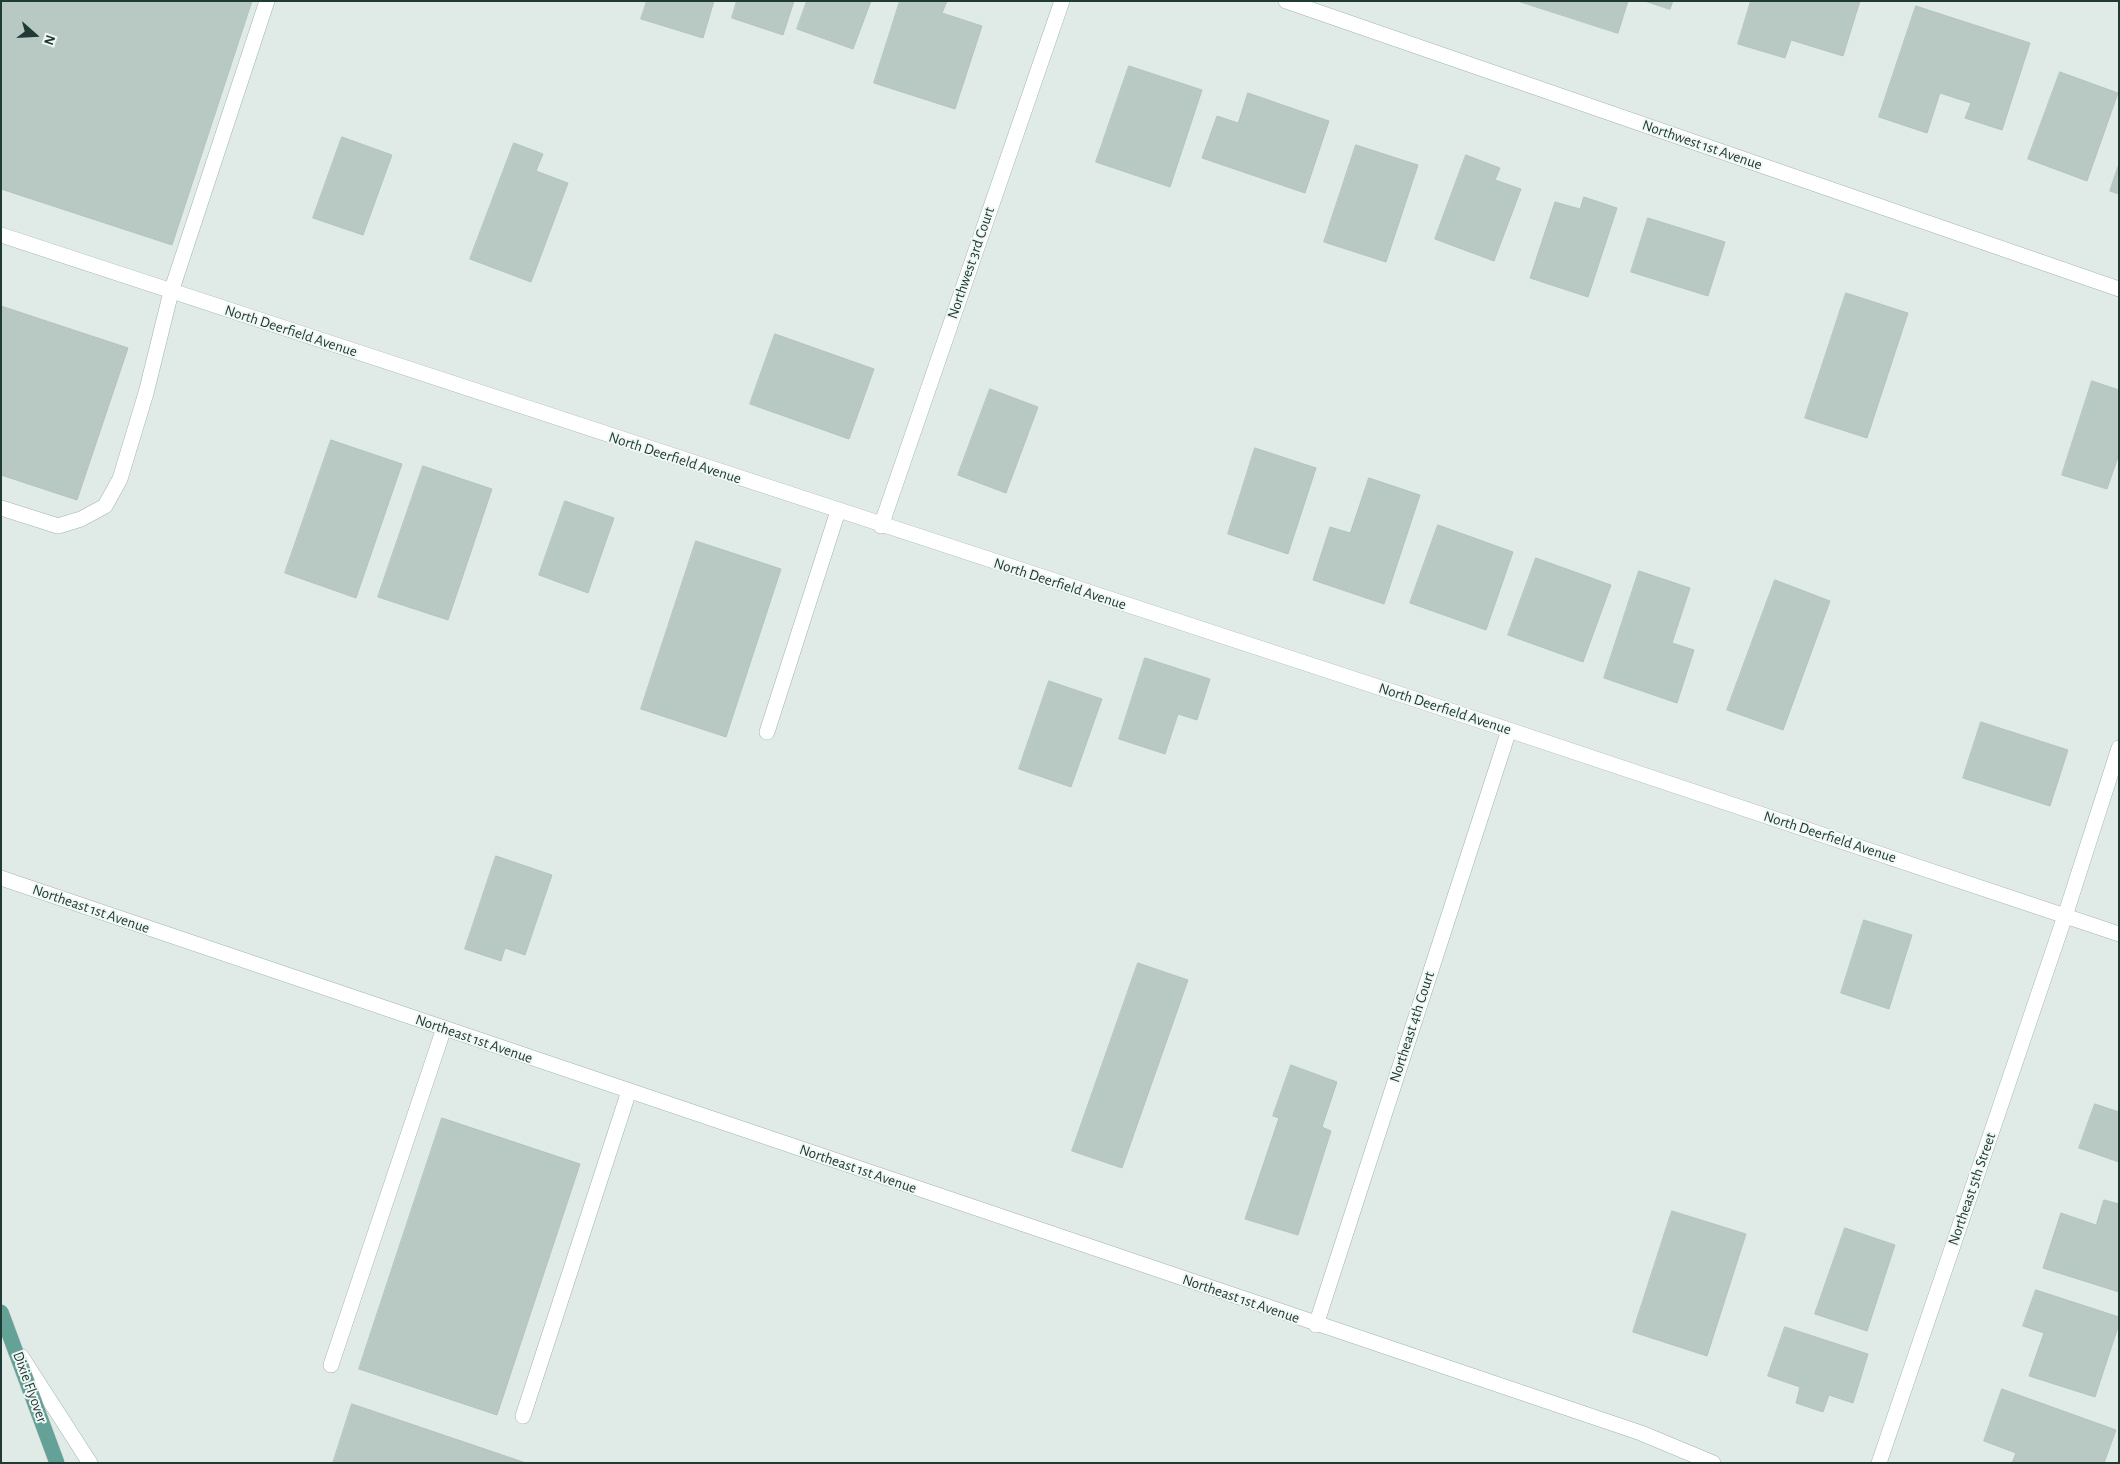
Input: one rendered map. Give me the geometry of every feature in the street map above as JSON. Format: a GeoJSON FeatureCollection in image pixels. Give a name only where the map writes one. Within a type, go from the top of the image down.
{"type":"FeatureCollection","features":[{"type":"Feature","properties":{"kind":"main road","name":"Dixie Flyover"},"geometry":{"type":"LineString","coordinates":[[1,1312],[57,1463]]}},
{"type":"Feature","properties":{"kind":"street"},"geometry":{"type":"LineString","coordinates":[[1,508],[58,526],[81,519],[105,506],[120,479],[146,393],[171,292],[267,1]]}},
{"type":"Feature","properties":{"kind":"street","name":"Northwest 3rd Court"},"geometry":{"type":"LineString","coordinates":[[881,526],[1062,1]]}},
{"type":"Feature","properties":{"kind":"street","name":"Northwest 1st Avenue"},"geometry":{"type":"LineString","coordinates":[[1286,1],[2119,289]]}},
{"type":"Feature","properties":{"kind":"street","name":"North Deerfield Avenue"},"geometry":{"type":"LineString","coordinates":[[1,235],[881,526],[1509,730],[2119,934]]}},
{"type":"Feature","properties":{"kind":"street"},"geometry":{"type":"LineString","coordinates":[[767,732],[838,511]]}},
{"type":"Feature","properties":{"kind":"street","name":"Northeast 4th Court"},"geometry":{"type":"LineString","coordinates":[[1316,1325],[1509,730]]}},
{"type":"Feature","properties":{"kind":"street","name":"Northeast 5th Street"},"geometry":{"type":"LineString","coordinates":[[1879,1463],[2065,916],[2119,748]]}},
{"type":"Feature","properties":{"kind":"street","name":"Northeast 1st Avenue"},"geometry":{"type":"LineString","coordinates":[[1,878],[1316,1325],[1641,1433],[1713,1463]]}},
{"type":"Feature","properties":{"kind":"street"},"geometry":{"type":"LineString","coordinates":[[331,1365],[444,1028]]}},
{"type":"Feature","properties":{"kind":"street"},"geometry":{"type":"LineString","coordinates":[[523,1416],[629,1091]]}},
{"type":"Feature","properties":{"kind":"street"},"geometry":{"type":"LineString","coordinates":[[1,1325],[90,1463]]}},
{"type":"Feature","properties":{"kind":"building"},"geometry":{"type":"Polygon","coordinates":[[[1,1],[252,1],[172,245],[1,189],[1,1]]]}},
{"type":"Feature","properties":{"kind":"building"},"geometry":{"type":"Polygon","coordinates":[[[647,1],[714,1],[703,38],[641,19],[647,1]]]}},
{"type":"Feature","properties":{"kind":"building"},"geometry":{"type":"Polygon","coordinates":[[[737,1],[794,1],[783,35],[732,18],[737,1]]]}},
{"type":"Feature","properties":{"kind":"building"},"geometry":{"type":"Polygon","coordinates":[[[807,1],[871,1],[853,49],[797,29],[807,1]]]}},
{"type":"Feature","properties":{"kind":"building"},"geometry":{"type":"Polygon","coordinates":[[[900,1],[947,1],[942,13],[982,26],[955,109],[874,83],[900,1]]]}},
{"type":"Feature","properties":{"kind":"building"},"geometry":{"type":"Polygon","coordinates":[[[1518,1],[1628,1],[1618,33],[1518,1]]]}},
{"type":"Feature","properties":{"kind":"building"},"geometry":{"type":"Polygon","coordinates":[[[1645,1],[1673,1],[1670,9],[1645,1]]]}},
{"type":"Feature","properties":{"kind":"building"},"geometry":{"type":"Polygon","coordinates":[[[1751,1],[1860,1],[1843,56],[1791,40],[1785,58],[1738,44],[1751,1]]]}},
{"type":"Feature","properties":{"kind":"building"},"geometry":{"type":"Polygon","coordinates":[[[1916,6],[2030,43],[2002,130],[1965,118],[1971,103],[1940,93],[1927,133],[1879,117],[1916,6]]]}},
{"type":"Feature","properties":{"kind":"building"},"geometry":{"type":"Polygon","coordinates":[[[1129,66],[1202,90],[1170,187],[1096,162],[1129,66]]]}},
{"type":"Feature","properties":{"kind":"building"},"geometry":{"type":"Polygon","coordinates":[[[2060,72],[2118,93],[2087,181],[2028,159],[2060,72]]]}},
{"type":"Feature","properties":{"kind":"building"},"geometry":{"type":"Polygon","coordinates":[[[1248,93],[1329,121],[1305,193],[1202,158],[1217,116],[1238,123],[1248,93]]]}},
{"type":"Feature","properties":{"kind":"building"},"geometry":{"type":"Polygon","coordinates":[[[342,137],[392,155],[363,235],[313,218],[342,137]]]}},
{"type":"Feature","properties":{"kind":"building"},"geometry":{"type":"Polygon","coordinates":[[[514,143],[543,154],[536,171],[568,183],[531,282],[470,259],[514,143]]]}},
{"type":"Feature","properties":{"kind":"building"},"geometry":{"type":"Polygon","coordinates":[[[1356,145],[1418,165],[1386,262],[1324,242],[1356,145]]]}},
{"type":"Feature","properties":{"kind":"building"},"geometry":{"type":"Polygon","coordinates":[[[1466,155],[1500,168],[1495,180],[1521,189],[1494,261],[1435,239],[1466,155]]]}},
{"type":"Feature","properties":{"kind":"building"},"geometry":{"type":"Polygon","coordinates":[[[2119,164],[2119,194],[2110,191],[2119,164]]]}},
{"type":"Feature","properties":{"kind":"building"},"geometry":{"type":"Polygon","coordinates":[[[1584,197],[1617,208],[1588,297],[1530,278],[1555,202],[1580,209],[1584,197]]]}},
{"type":"Feature","properties":{"kind":"building"},"geometry":{"type":"Polygon","coordinates":[[[1648,218],[1725,242],[1708,296],[1631,272],[1648,218]]]}},
{"type":"Feature","properties":{"kind":"building"},"geometry":{"type":"Polygon","coordinates":[[[1846,293],[1908,313],[1867,438],[1805,418],[1846,293]]]}},
{"type":"Feature","properties":{"kind":"building"},"geometry":{"type":"Polygon","coordinates":[[[1,306],[128,348],[77,500],[1,475],[1,306]]]}},
{"type":"Feature","properties":{"kind":"building"},"geometry":{"type":"Polygon","coordinates":[[[775,334],[874,369],[849,439],[750,404],[775,334]]]}},
{"type":"Feature","properties":{"kind":"building"},"geometry":{"type":"Polygon","coordinates":[[[2092,381],[2119,390],[2119,454],[2107,489],[2062,475],[2092,381]]]}},
{"type":"Feature","properties":{"kind":"building"},"geometry":{"type":"Polygon","coordinates":[[[990,389],[1038,407],[1006,493],[958,475],[990,389]]]}},
{"type":"Feature","properties":{"kind":"building"},"geometry":{"type":"Polygon","coordinates":[[[331,440],[402,464],[356,598],[285,573],[331,440]]]}},
{"type":"Feature","properties":{"kind":"building"},"geometry":{"type":"Polygon","coordinates":[[[1255,448],[1316,468],[1288,554],[1228,534],[1255,448]]]}},
{"type":"Feature","properties":{"kind":"building"},"geometry":{"type":"Polygon","coordinates":[[[423,466],[492,489],[448,620],[378,597],[423,466]]]}},
{"type":"Feature","properties":{"kind":"building"},"geometry":{"type":"Polygon","coordinates":[[[1369,478],[1420,495],[1384,604],[1313,580],[1330,527],[1350,533],[1369,478]]]}},
{"type":"Feature","properties":{"kind":"building"},"geometry":{"type":"Polygon","coordinates":[[[565,501],[614,518],[588,593],[539,575],[565,501]]]}},
{"type":"Feature","properties":{"kind":"building"},"geometry":{"type":"Polygon","coordinates":[[[1438,525],[1513,552],[1486,630],[1410,603],[1438,525]]]}},
{"type":"Feature","properties":{"kind":"building"},"geometry":{"type":"Polygon","coordinates":[[[696,541],[781,569],[726,737],[641,709],[696,541]]]}},
{"type":"Feature","properties":{"kind":"building"},"geometry":{"type":"Polygon","coordinates":[[[1536,558],[1611,585],[1583,662],[1508,635],[1536,558]]]}},
{"type":"Feature","properties":{"kind":"building"},"geometry":{"type":"Polygon","coordinates":[[[1639,571],[1690,588],[1672,643],[1694,650],[1677,703],[1604,678],[1639,571]]]}},
{"type":"Feature","properties":{"kind":"building"},"geometry":{"type":"Polygon","coordinates":[[[1775,580],[1830,601],[1783,730],[1727,710],[1775,580]]]}},
{"type":"Feature","properties":{"kind":"building"},"geometry":{"type":"Polygon","coordinates":[[[1145,658],[1210,679],[1197,720],[1178,714],[1165,754],[1119,739],[1145,658]]]}},
{"type":"Feature","properties":{"kind":"building"},"geometry":{"type":"Polygon","coordinates":[[[1049,681],[1102,699],[1071,787],[1019,769],[1049,681]]]}},
{"type":"Feature","properties":{"kind":"building"},"geometry":{"type":"Polygon","coordinates":[[[1981,722],[2068,750],[2050,806],[1963,778],[1981,722]]]}},
{"type":"Feature","properties":{"kind":"building"},"geometry":{"type":"Polygon","coordinates":[[[496,856],[552,875],[525,955],[505,948],[501,961],[465,949],[496,856]]]}},
{"type":"Feature","properties":{"kind":"building"},"geometry":{"type":"Polygon","coordinates":[[[1864,920],[1912,935],[1889,1009],[1841,993],[1864,920]]]}},
{"type":"Feature","properties":{"kind":"building"},"geometry":{"type":"Polygon","coordinates":[[[1138,963],[1188,980],[1122,1168],[1072,1151],[1138,963]]]}},
{"type":"Feature","properties":{"kind":"building"},"geometry":{"type":"Polygon","coordinates":[[[1291,1065],[1337,1082],[1322,1127],[1331,1131],[1298,1235],[1245,1219],[1279,1118],[1273,1116],[1291,1065]]]}},
{"type":"Feature","properties":{"kind":"building"},"geometry":{"type":"Polygon","coordinates":[[[2095,1104],[2119,1112],[2119,1162],[2079,1148],[2095,1104]]]}},
{"type":"Feature","properties":{"kind":"building"},"geometry":{"type":"Polygon","coordinates":[[[442,1118],[580,1164],[497,1415],[359,1369],[442,1118]]]}},
{"type":"Feature","properties":{"kind":"building"},"geometry":{"type":"Polygon","coordinates":[[[2104,1200],[2119,1204],[2119,1292],[2043,1268],[2061,1213],[2096,1225],[2104,1200]]]}},
{"type":"Feature","properties":{"kind":"building"},"geometry":{"type":"Polygon","coordinates":[[[1672,1211],[1746,1234],[1707,1356],[1633,1332],[1672,1211]]]}},
{"type":"Feature","properties":{"kind":"building"},"geometry":{"type":"Polygon","coordinates":[[[1845,1228],[1895,1245],[1867,1331],[1815,1314],[1845,1228]]]}},
{"type":"Feature","properties":{"kind":"building"},"geometry":{"type":"Polygon","coordinates":[[[2036,1290],[2119,1317],[2119,1324],[2095,1397],[2029,1376],[2044,1333],[2023,1326],[2036,1290]]]}},
{"type":"Feature","properties":{"kind":"building"},"geometry":{"type":"Polygon","coordinates":[[[1785,1327],[1868,1354],[1853,1403],[1829,1395],[1823,1412],[1796,1403],[1800,1387],[1768,1376],[1785,1327]]]}},
{"type":"Feature","properties":{"kind":"building"},"geometry":{"type":"Polygon","coordinates":[[[2002,1389],[2116,1430],[2104,1463],[2012,1463],[2016,1453],[1984,1441],[2002,1389]]]}},
{"type":"Feature","properties":{"kind":"building"},"geometry":{"type":"Polygon","coordinates":[[[352,1404],[526,1463],[333,1463],[352,1404]]]}}]}
